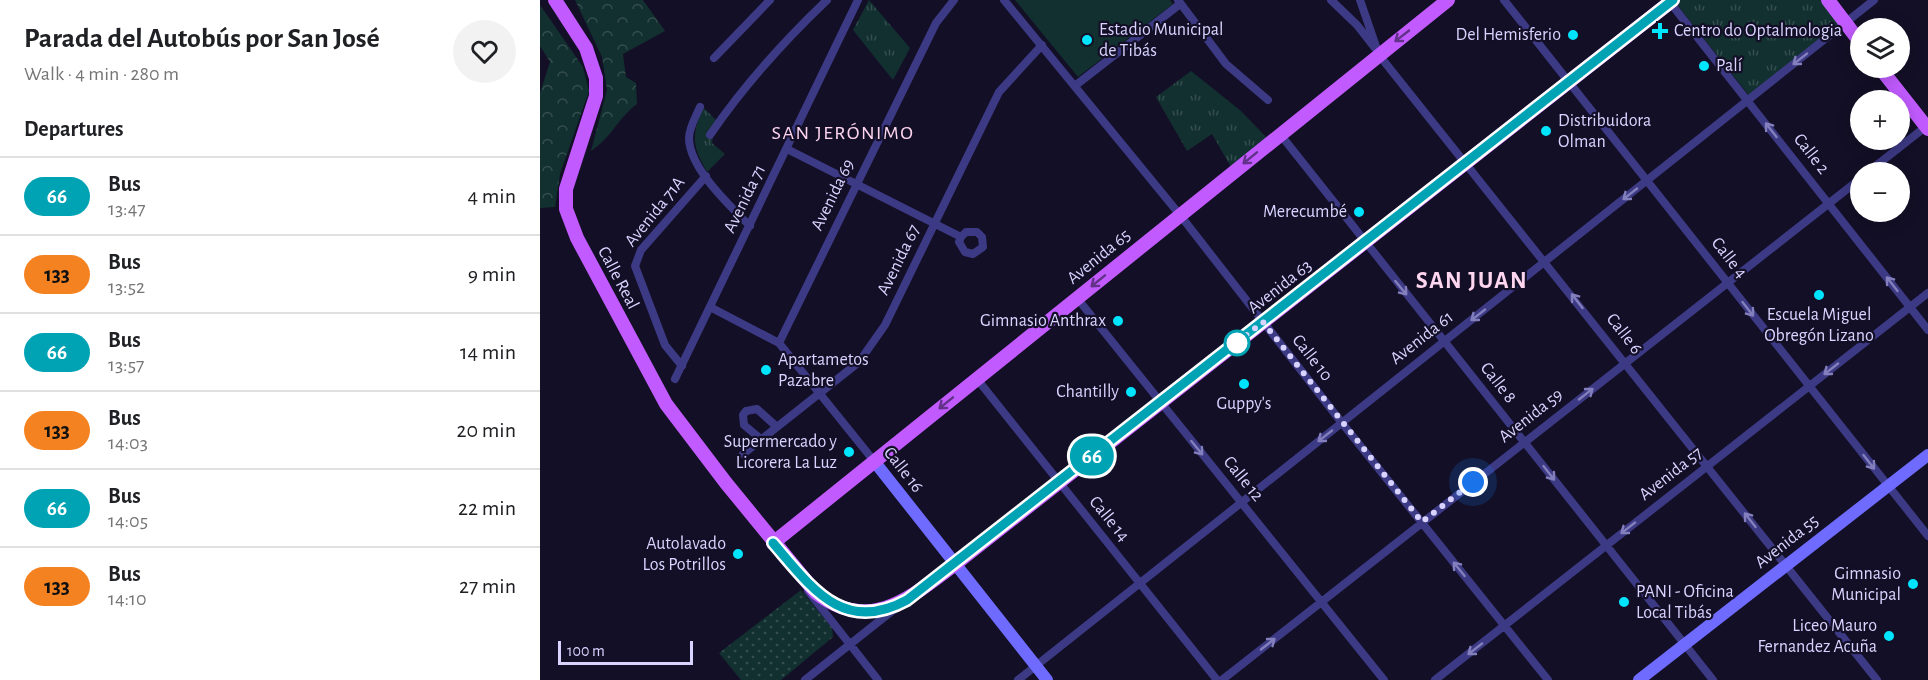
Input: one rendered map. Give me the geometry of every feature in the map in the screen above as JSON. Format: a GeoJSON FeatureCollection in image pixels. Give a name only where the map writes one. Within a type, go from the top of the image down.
{"type":"FeatureCollection","features":[{"type":"Feature","properties":{"kind":"main road","name":"Calle Real"},"geometry":{"type":"LineString","coordinates":[[555,0],[586,48],[596,78],[596,96],[566,189],[566,209],[570,221],[666,404],[773,543]]}},
{"type":"Feature","properties":{"kind":"main road","name":"Avenida 65"},"geometry":{"type":"LineString","coordinates":[[773,543],[1448,0]]}},
{"type":"Feature","properties":{"kind":"main road"},"geometry":{"type":"LineString","coordinates":[[1827,0],[1850,29]]}},
{"type":"Feature","properties":{"kind":"main road","name":"Avenida 63"},"geometry":{"type":"LineString","coordinates":[[773,543],[816,593],[832,604],[850,610],[870,612],[889,608],[907,600],[1365,243],[1670,1]]}},
{"type":"Feature","properties":{"kind":"main road"},"geometry":{"type":"LineString","coordinates":[[1888,78],[1927,127]]}},
{"type":"Feature","properties":{"kind":"street"},"geometry":{"type":"LineString","coordinates":[[714,58],[770,0]]}},
{"type":"Feature","properties":{"kind":"street"},"geometry":{"type":"LineString","coordinates":[[710,135],[745,86],[776,50],[826,0]]}},
{"type":"Feature","properties":{"kind":"street","name":"Avenida 71"},"geometry":{"type":"LineString","coordinates":[[675,379],[858,0]]}},
{"type":"Feature","properties":{"kind":"street","name":"Avenida 69"},"geometry":{"type":"LineString","coordinates":[[779,343],[936,23],[954,0]]}},
{"type":"Feature","properties":{"kind":"street","name":"Calle 10"},"geometry":{"type":"LineString","coordinates":[[1004,0],[1076,85],[1548,680]]}},
{"type":"Feature","properties":{"kind":"street"},"geometry":{"type":"LineString","coordinates":[[1331,0],[1357,25],[1379,55]]}},
{"type":"Feature","properties":{"kind":"street","name":"Calle 6"},"geometry":{"type":"LineString","coordinates":[[1360,0],[1368,17],[1379,55],[1877,680]]}},
{"type":"Feature","properties":{"kind":"street","name":"Calle 4"},"geometry":{"type":"LineString","coordinates":[[1504,0],[1928,536]]}},
{"type":"Feature","properties":{"kind":"street","name":"Avenida 61"},"geometry":{"type":"LineString","coordinates":[[1018,680],[1874,0]]}},
{"type":"Feature","properties":{"kind":"street","name":"Calle 2"},"geometry":{"type":"LineString","coordinates":[[1670,1],[1928,330]]}},
{"type":"Feature","properties":{"kind":"street"},"geometry":{"type":"LineString","coordinates":[[1076,85],[1179,2],[1226,64],[1268,100]]}},
{"type":"Feature","properties":{"kind":"street"},"geometry":{"type":"LineString","coordinates":[[1357,25],[1368,17]]}},
{"type":"Feature","properties":{"kind":"street","name":"Avenida 67"},"geometry":{"type":"LineString","coordinates":[[743,454],[859,362],[871,347],[885,325],[999,92],[1042,45]]}},
{"type":"Feature","properties":{"kind":"street"},"geometry":{"type":"LineString","coordinates":[[700,107],[689,138],[693,154],[706,176],[750,226]]}},
{"type":"Feature","properties":{"kind":"street"},"geometry":{"type":"LineString","coordinates":[[1881,162],[1927,127]]}},
{"type":"Feature","properties":{"kind":"street","name":"Calle 8"},"geometry":{"type":"LineString","coordinates":[[1280,135],[1713,680]]}},
{"type":"Feature","properties":{"kind":"street"},"geometry":{"type":"LineString","coordinates":[[787,149],[856,186],[961,237]]}},
{"type":"Feature","properties":{"kind":"street","name":"Avenida 71A"},"geometry":{"type":"LineString","coordinates":[[682,366],[665,345],[635,266],[641,250],[706,176]]}},
{"type":"Feature","properties":{"kind":"street","name":"Avenida 59"},"geometry":{"type":"LineString","coordinates":[[1220,680],[1850,187]]}},
{"type":"Feature","properties":{"kind":"street","name":"Avenida 57"},"geometry":{"type":"LineString","coordinates":[[1435,680],[1928,293]]}},
{"type":"Feature","properties":{"kind":"street","name":"Calle 12"},"geometry":{"type":"LineString","coordinates":[[1077,298],[1384,680]]}},
{"type":"Feature","properties":{"kind":"street","name":"Calle 16"},"geometry":{"type":"LineString","coordinates":[[710,306],[779,343],[1047,680]]}},
{"type":"Feature","properties":{"kind":"street","name":"Calle 14"},"geometry":{"type":"LineString","coordinates":[[976,379],[1220,680]]}},
{"type":"Feature","properties":{"kind":"street"},"geometry":{"type":"LineString","coordinates":[[762,440],[744,426],[743,415],[746,411],[757,409],[777,428]]}},
{"type":"Feature","properties":{"kind":"street","name":"Avenida 55"},"geometry":{"type":"LineString","coordinates":[[1639,680],[1928,455]]}},
{"type":"Feature","properties":{"kind":"street"},"geometry":{"type":"LineString","coordinates":[[773,543],[849,646],[878,680]]}},
{"type":"Feature","properties":{"kind":"street","name":"Avenida 63"},"geometry":{"type":"LineString","coordinates":[[805,680],[907,600]]}},
{"type":"Feature","properties":{"kind":"green space"},"geometry":{"type":"Polygon","coordinates":[[[575,0],[643,0],[665,31],[623,54],[626,77],[636,83],[637,104],[591,151],[607,90],[602,57],[575,0]]]}},
{"type":"Feature","properties":{"kind":"green space"},"geometry":{"type":"Polygon","coordinates":[[[869,0],[910,48],[893,80],[853,30],[869,0]]]}},
{"type":"Feature","properties":{"kind":"green space","name":"Estadio Municipal de Tibás"},"geometry":{"type":"Polygon","coordinates":[[[1015,0],[1170,0],[1173,4],[1078,77],[1015,0]]]}},
{"type":"Feature","properties":{"kind":"green space"},"geometry":{"type":"Polygon","coordinates":[[[1678,0],[1821,0],[1841,26],[1751,98],[1675,2],[1678,0]]]}},
{"type":"Feature","properties":{"kind":"green space"},"geometry":{"type":"Polygon","coordinates":[[[540,5],[583,67],[589,91],[560,174],[555,207],[540,208],[540,93],[550,62],[540,46],[540,5]]]}},
{"type":"Feature","properties":{"kind":"green space"},"geometry":{"type":"Polygon","coordinates":[[[1191,71],[1241,111],[1267,138],[1231,167],[1212,134],[1187,151],[1156,97],[1191,71]]]}},
{"type":"Feature","properties":{"kind":"green space"},"geometry":{"type":"Polygon","coordinates":[[[703,107],[716,120],[712,143],[725,154],[707,172],[698,154],[695,140],[703,107]]]}},
{"type":"Feature","properties":{"kind":"green space"},"geometry":{"type":"Polygon","coordinates":[[[801,590],[832,628],[833,637],[781,680],[741,680],[719,653],[801,590]]]}},
{"type":"Feature","properties":{"kind":"bus line","name":"66"},"geometry":{"type":"LineString","coordinates":[[773,543],[816,593],[832,604],[850,610],[870,612],[889,608],[907,600],[1673,0]]}},
{"type":"Feature","properties":{"kind":"place","name":"Centro do Optalmologia"},"geometry":{"type":"Point","coordinates":[1660,31]}},
{"type":"Feature","properties":{"kind":"place","name":"Del Hemisferio"},"geometry":{"type":"Point","coordinates":[1573,35]}},
{"type":"Feature","properties":{"kind":"place","name":"Estadio Municipal de Tibás"},"geometry":{"type":"Point","coordinates":[1087,40]}},
{"type":"Feature","properties":{"kind":"place","name":"Palí"},"geometry":{"type":"Point","coordinates":[1704,66]}},
{"type":"Feature","properties":{"kind":"place","name":"Distribuidora Olman"},"geometry":{"type":"Point","coordinates":[1546,131]}},
{"type":"Feature","properties":{"kind":"place","name":"Merecumbé"},"geometry":{"type":"Point","coordinates":[1359,212]}},
{"type":"Feature","properties":{"kind":"place","name":"Escuela Miguel Obregón Lizano"},"geometry":{"type":"Point","coordinates":[1819,295]}},
{"type":"Feature","properties":{"kind":"place","name":"Gimnasio Anthrax"},"geometry":{"type":"Point","coordinates":[1118,321]}},
{"type":"Feature","properties":{"kind":"place","name":"Apartametos Pazabre"},"geometry":{"type":"Point","coordinates":[766,370]}},
{"type":"Feature","properties":{"kind":"place","name":"Guppy's"},"geometry":{"type":"Point","coordinates":[1244,384]}},
{"type":"Feature","properties":{"kind":"place","name":"Chantilly"},"geometry":{"type":"Point","coordinates":[1131,392]}},
{"type":"Feature","properties":{"kind":"place","name":"Supermercado y Licorera La Luz"},"geometry":{"type":"Point","coordinates":[849,452]}},
{"type":"Feature","properties":{"kind":"place","name":"Autolavado Los Potrillos"},"geometry":{"type":"Point","coordinates":[738,554]}},
{"type":"Feature","properties":{"kind":"place","name":"Gimnasio Municipal"},"geometry":{"type":"Point","coordinates":[1913,584]}},
{"type":"Feature","properties":{"kind":"place","name":"PANI - Oficina Local Tibás"},"geometry":{"type":"Point","coordinates":[1624,602]}},
{"type":"Feature","properties":{"kind":"place","name":"Liceo Mauro Fernandez Acuña"},"geometry":{"type":"Point","coordinates":[1889,636]}},
{"type":"Feature","properties":{"kind":"district","name":"SAN JERÓNIMO"},"geometry":{"type":"Point","coordinates":[843,133]}},
{"type":"Feature","properties":{"kind":"district","name":"SAN JUAN"},"geometry":{"type":"Point","coordinates":[1472,281]}},
{"type":"Feature","properties":{"kind":"route"},"geometry":{"type":"LineString","coordinates":[[1237,343],[1229,349],[1263,322],[1422,522],[1473,482]]}}]}
